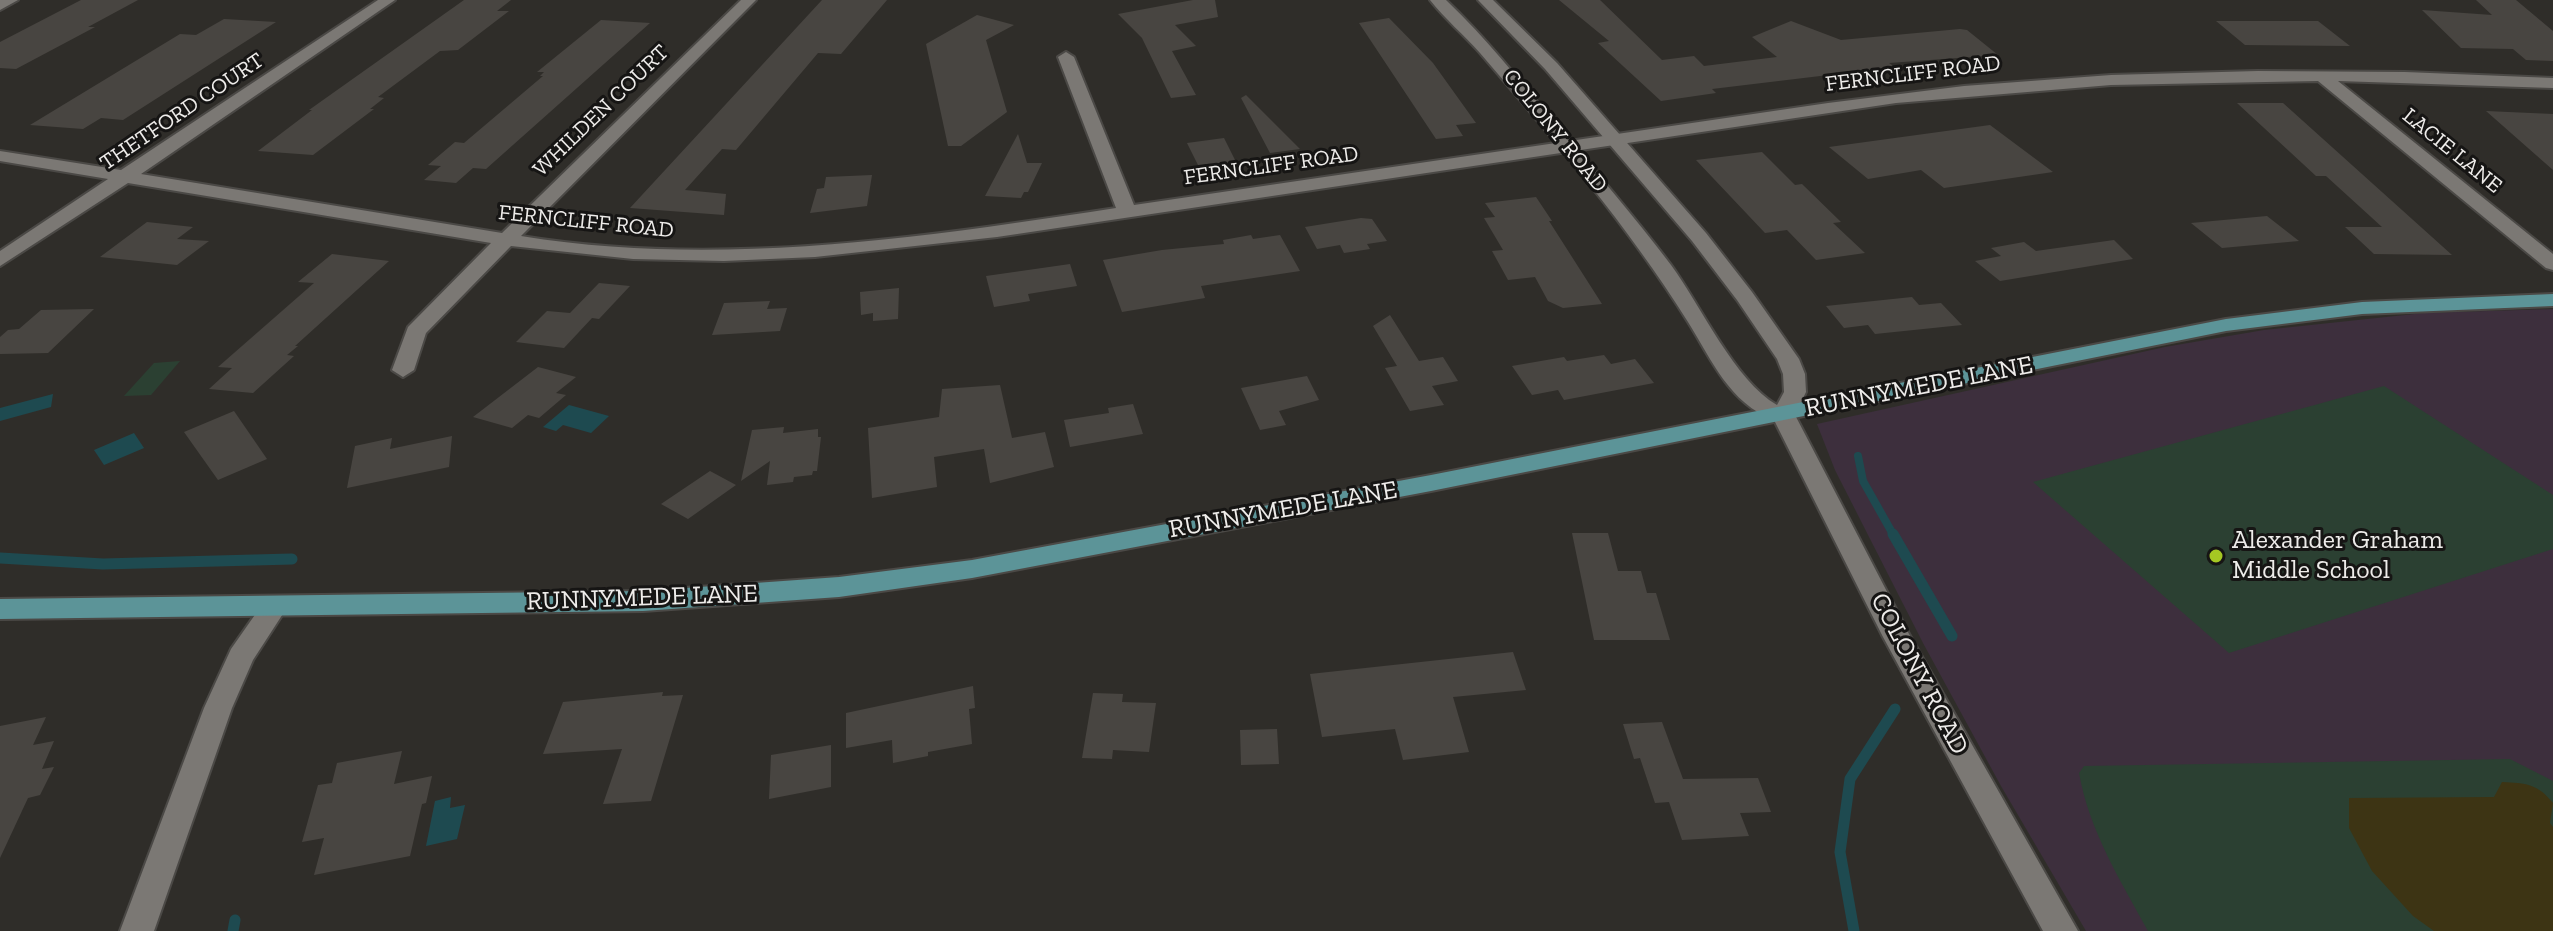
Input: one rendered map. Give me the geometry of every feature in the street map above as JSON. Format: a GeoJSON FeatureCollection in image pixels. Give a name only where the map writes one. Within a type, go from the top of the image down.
{"type":"FeatureCollection","features":[{"type":"Feature","properties":{"kind":"main road","name":"RUNNYMEDE LANE"},"geometry":{"type":"LineString","coordinates":[[0,609],[643,601],[778,593],[886,581],[1021,560],[1783,415],[2226,325],[2383,307],[2553,300]]}},
{"type":"Feature","properties":{"kind":"street"},"geometry":{"type":"LineString","coordinates":[[0,6],[11,0]]}},
{"type":"Feature","properties":{"kind":"street","name":"THETFORD COURT"},"geometry":{"type":"LineString","coordinates":[[0,260],[388,0]]}},
{"type":"Feature","properties":{"kind":"street","name":"WHILDEN COURT"},"geometry":{"type":"LineString","coordinates":[[403,370],[422,323],[749,0]]}},
{"type":"Feature","properties":{"kind":"street","name":"COLONY ROAD"},"geometry":{"type":"LineString","coordinates":[[1437,0],[1484,46],[1674,282],[1742,393],[1767,410],[1783,415],[1909,660],[2061,931]]}},
{"type":"Feature","properties":{"kind":"street","name":"COLONY ROAD"},"geometry":{"type":"LineString","coordinates":[[1485,0],[1536,48],[1699,237],[1788,359],[1794,374],[1795,392],[1783,415]]}},
{"type":"Feature","properties":{"kind":"street"},"geometry":{"type":"LineString","coordinates":[[1066,57],[1127,212]]}},
{"type":"Feature","properties":{"kind":"street","name":"FERNCLIFF ROAD"},"geometry":{"type":"LineString","coordinates":[[0,156],[605,253],[715,256],[920,241],[1614,139],[1966,91],[2139,78],[2321,75],[2553,83]]}},
{"type":"Feature","properties":{"kind":"street","name":"LACIE LANE"},"geometry":{"type":"LineString","coordinates":[[2321,75],[2553,264]]}},
{"type":"Feature","properties":{"kind":"street"},"geometry":{"type":"LineString","coordinates":[[137,931],[218,708],[241,656],[275,606]]}},
{"type":"Feature","properties":{"kind":"shaded area","name":"Alexander Graham Middle School"},"geometry":{"type":"Polygon","coordinates":[[[2553,309],[2553,931],[2086,931],[2001,786],[1923,643],[1835,470],[1817,424],[2165,347],[2264,330],[2424,313],[2553,309]]]}},
{"type":"Feature","properties":{"kind":"green space"},"geometry":{"type":"Polygon","coordinates":[[[180,361],[151,395],[124,396],[154,363],[180,361]]]}},
{"type":"Feature","properties":{"kind":"green space"},"geometry":{"type":"Polygon","coordinates":[[[2384,386],[2553,495],[2553,549],[2229,653],[2033,482],[2384,386]]]}},
{"type":"Feature","properties":{"kind":"green space"},"geometry":{"type":"Polygon","coordinates":[[[2510,759],[2553,781],[2553,931],[2148,931],[2098,835],[2079,773],[2084,766],[2510,759]]]}},
{"type":"Feature","properties":{"kind":"sand"},"geometry":{"type":"Polygon","coordinates":[[[2502,782],[2531,786],[2553,803],[2550,823],[2553,827],[2553,931],[2434,931],[2413,916],[2372,871],[2349,828],[2349,798],[2494,797],[2502,782]]]}},
{"type":"Feature","properties":{"kind":"water"},"geometry":{"type":"Polygon","coordinates":[[[53,394],[51,407],[0,421],[0,408],[53,394]]]}},
{"type":"Feature","properties":{"kind":"water"},"geometry":{"type":"Polygon","coordinates":[[[569,405],[609,416],[591,433],[563,425],[556,431],[543,427],[569,405]]]}},
{"type":"Feature","properties":{"kind":"water"},"geometry":{"type":"Polygon","coordinates":[[[134,433],[144,448],[104,465],[94,450],[134,433]]]}},
{"type":"Feature","properties":{"kind":"water"},"geometry":{"type":"Polygon","coordinates":[[[451,797],[450,808],[465,805],[457,839],[426,846],[435,801],[451,797]]]}},
{"type":"Feature","properties":{"kind":"building"},"geometry":{"type":"Polygon","coordinates":[[[81,0],[138,0],[16,69],[0,68],[0,42],[81,0]]]}},
{"type":"Feature","properties":{"kind":"building"},"geometry":{"type":"Polygon","coordinates":[[[464,0],[511,0],[497,11],[509,11],[458,50],[440,51],[378,97],[384,98],[370,109],[374,109],[313,155],[258,151],[312,110],[309,110],[464,0]]]}},
{"type":"Feature","properties":{"kind":"building"},"geometry":{"type":"Polygon","coordinates":[[[822,0],[887,0],[841,54],[818,53],[736,150],[722,149],[685,190],[726,194],[724,215],[630,208],[822,0]]]}},
{"type":"Feature","properties":{"kind":"building"},"geometry":{"type":"Polygon","coordinates":[[[1193,0],[1215,0],[1218,17],[1175,25],[1196,46],[1172,51],[1196,95],[1171,98],[1142,38],[1118,14],[1193,0]]]}},
{"type":"Feature","properties":{"kind":"building"},"geometry":{"type":"Polygon","coordinates":[[[1559,0],[1600,0],[1662,60],[1694,56],[1704,66],[1777,57],[1752,37],[1791,21],[1841,40],[1967,30],[1998,55],[1889,63],[1895,67],[1712,89],[1716,93],[1661,101],[1598,43],[1609,41],[1559,0]]]}},
{"type":"Feature","properties":{"kind":"building"},"geometry":{"type":"Polygon","coordinates":[[[2476,0],[2516,0],[2553,31],[2553,61],[2526,60],[2513,49],[2461,48],[2422,10],[2492,15],[2476,0]]]}},
{"type":"Feature","properties":{"kind":"building"},"geometry":{"type":"Polygon","coordinates":[[[977,15],[1014,25],[986,40],[1007,112],[961,146],[948,146],[926,44],[977,15]]]}},
{"type":"Feature","properties":{"kind":"building"},"geometry":{"type":"Polygon","coordinates":[[[1389,18],[1433,63],[1476,123],[1456,125],[1463,136],[1436,139],[1359,23],[1389,18]]]}},
{"type":"Feature","properties":{"kind":"building"},"geometry":{"type":"Polygon","coordinates":[[[224,19],[276,22],[123,120],[101,118],[83,129],[30,125],[180,34],[196,35],[224,19]]]}},
{"type":"Feature","properties":{"kind":"building"},"geometry":{"type":"Polygon","coordinates":[[[601,20],[650,23],[486,169],[473,168],[456,183],[424,180],[441,166],[428,165],[455,142],[464,143],[543,76],[540,76],[544,72],[537,72],[601,20]]]}},
{"type":"Feature","properties":{"kind":"building"},"geometry":{"type":"Polygon","coordinates":[[[2216,21],[2318,21],[2350,46],[2245,45],[2216,21]]]}},
{"type":"Feature","properties":{"kind":"building"},"geometry":{"type":"Polygon","coordinates":[[[1246,95],[1300,149],[1270,153],[1241,98],[1246,95]]]}},
{"type":"Feature","properties":{"kind":"building"},"geometry":{"type":"Polygon","coordinates":[[[2237,103],[2283,103],[2452,255],[2374,254],[2345,227],[2382,227],[2326,176],[2316,176],[2237,103]]]}},
{"type":"Feature","properties":{"kind":"building"},"geometry":{"type":"Polygon","coordinates":[[[2486,111],[2553,114],[2553,170],[2486,111]]]}},
{"type":"Feature","properties":{"kind":"building"},"geometry":{"type":"Polygon","coordinates":[[[1990,125],[2053,172],[1944,188],[1921,170],[1868,179],[1829,147],[1990,125]]]}},
{"type":"Feature","properties":{"kind":"building"},"geometry":{"type":"Polygon","coordinates":[[[1018,134],[1027,163],[1042,163],[1028,192],[1024,192],[1021,198],[985,196],[1018,134]]]}},
{"type":"Feature","properties":{"kind":"building"},"geometry":{"type":"Polygon","coordinates":[[[1224,138],[1236,162],[1199,167],[1187,143],[1224,138]]]}},
{"type":"Feature","properties":{"kind":"building"},"geometry":{"type":"Polygon","coordinates":[[[1762,152],[1795,185],[1802,184],[1841,222],[1833,223],[1865,253],[1816,260],[1787,230],[1765,233],[1696,160],[1762,152]]]}},
{"type":"Feature","properties":{"kind":"building"},"geometry":{"type":"Polygon","coordinates":[[[872,175],[867,206],[810,213],[817,189],[824,188],[826,177],[872,175]]]}},
{"type":"Feature","properties":{"kind":"building"},"geometry":{"type":"Polygon","coordinates":[[[1536,197],[1602,304],[1563,308],[1548,301],[1535,277],[1508,280],[1492,251],[1503,250],[1484,218],[1495,217],[1485,203],[1536,197]]]}},
{"type":"Feature","properties":{"kind":"building"},"geometry":{"type":"Polygon","coordinates":[[[2267,216],[2299,241],[2222,248],[2191,223],[2267,216]]]}},
{"type":"Feature","properties":{"kind":"building"},"geometry":{"type":"Polygon","coordinates":[[[1372,219],[1387,241],[1367,244],[1370,249],[1344,253],[1340,245],[1317,249],[1305,227],[1372,219]]]}},
{"type":"Feature","properties":{"kind":"building"},"geometry":{"type":"Polygon","coordinates":[[[147,222],[193,227],[177,239],[209,241],[177,265],[100,257],[147,222]]]}},
{"type":"Feature","properties":{"kind":"building"},"geometry":{"type":"Polygon","coordinates":[[[1251,235],[1253,239],[1280,235],[1300,271],[1201,286],[1205,298],[1122,312],[1103,260],[1224,244],[1223,240],[1251,235]]]}},
{"type":"Feature","properties":{"kind":"building"},"geometry":{"type":"Polygon","coordinates":[[[2114,240],[2133,259],[2000,281],[1975,261],[2001,256],[1991,248],[2024,242],[2036,251],[2114,240]]]}},
{"type":"Feature","properties":{"kind":"building"},"geometry":{"type":"Polygon","coordinates":[[[332,254],[389,261],[295,346],[298,346],[287,355],[294,356],[253,393],[209,389],[232,368],[218,367],[314,283],[298,282],[332,254]]]}},
{"type":"Feature","properties":{"kind":"building"},"geometry":{"type":"Polygon","coordinates":[[[1070,264],[1077,286],[1028,294],[1030,301],[994,307],[986,276],[1070,264]]]}},
{"type":"Feature","properties":{"kind":"building"},"geometry":{"type":"Polygon","coordinates":[[[599,283],[630,286],[599,319],[592,318],[564,348],[516,342],[547,311],[570,313],[599,283]]]}},
{"type":"Feature","properties":{"kind":"building"},"geometry":{"type":"Polygon","coordinates":[[[899,288],[898,319],[873,321],[873,313],[861,315],[860,292],[899,288]]]}},
{"type":"Feature","properties":{"kind":"building"},"geometry":{"type":"Polygon","coordinates":[[[1912,297],[1919,305],[1941,303],[1962,325],[1875,334],[1868,325],[1844,328],[1826,306],[1912,297]]]}},
{"type":"Feature","properties":{"kind":"building"},"geometry":{"type":"Polygon","coordinates":[[[770,301],[767,309],[787,308],[780,331],[712,335],[724,303],[770,301]]]}},
{"type":"Feature","properties":{"kind":"building"},"geometry":{"type":"Polygon","coordinates":[[[94,309],[48,353],[0,354],[0,337],[8,330],[19,329],[41,310],[94,309]]]}},
{"type":"Feature","properties":{"kind":"building"},"geometry":{"type":"Polygon","coordinates":[[[1390,315],[1419,361],[1443,357],[1458,381],[1432,386],[1444,405],[1410,411],[1385,368],[1397,366],[1373,326],[1390,315]]]}},
{"type":"Feature","properties":{"kind":"building"},"geometry":{"type":"Polygon","coordinates":[[[1604,355],[1611,364],[1635,359],[1654,383],[1564,400],[1558,390],[1532,395],[1512,366],[1564,357],[1567,361],[1604,355]]]}},
{"type":"Feature","properties":{"kind":"building"},"geometry":{"type":"Polygon","coordinates":[[[538,367],[576,377],[556,393],[566,395],[539,418],[528,415],[512,428],[473,417],[538,367]]]}},
{"type":"Feature","properties":{"kind":"building"},"geometry":{"type":"Polygon","coordinates":[[[1307,376],[1319,400],[1279,411],[1286,425],[1260,430],[1241,388],[1307,376]]]}},
{"type":"Feature","properties":{"kind":"building"},"geometry":{"type":"Polygon","coordinates":[[[1000,385],[1012,438],[1045,432],[1054,467],[990,483],[984,449],[934,457],[937,487],[872,498],[868,428],[939,417],[942,389],[1000,385]]]}},
{"type":"Feature","properties":{"kind":"building"},"geometry":{"type":"Polygon","coordinates":[[[1133,404],[1143,434],[1070,447],[1064,420],[1109,413],[1108,408],[1133,404]]]}},
{"type":"Feature","properties":{"kind":"building"},"geometry":{"type":"Polygon","coordinates":[[[234,411],[267,459],[218,480],[184,432],[234,411]]]}},
{"type":"Feature","properties":{"kind":"building"},"geometry":{"type":"Polygon","coordinates":[[[784,427],[783,433],[818,429],[818,437],[821,437],[817,471],[813,471],[812,475],[794,477],[793,482],[767,485],[770,461],[741,481],[752,430],[784,427]]]}},
{"type":"Feature","properties":{"kind":"building"},"geometry":{"type":"Polygon","coordinates":[[[452,436],[449,467],[347,488],[355,446],[392,438],[390,449],[452,436]]]}},
{"type":"Feature","properties":{"kind":"building"},"geometry":{"type":"Polygon","coordinates":[[[710,471],[736,485],[688,519],[661,504],[710,471]]]}},
{"type":"Feature","properties":{"kind":"building"},"geometry":{"type":"Polygon","coordinates":[[[1572,533],[1608,533],[1618,571],[1641,571],[1647,593],[1656,593],[1670,640],[1594,640],[1572,533]]]}},
{"type":"Feature","properties":{"kind":"building"},"geometry":{"type":"Polygon","coordinates":[[[1513,652],[1526,690],[1453,697],[1469,752],[1403,760],[1395,729],[1322,737],[1310,674],[1513,652]]]}},
{"type":"Feature","properties":{"kind":"building"},"geometry":{"type":"Polygon","coordinates":[[[973,686],[975,708],[969,709],[972,744],[928,752],[928,756],[893,763],[892,740],[846,748],[846,713],[973,686]]]}},
{"type":"Feature","properties":{"kind":"building"},"geometry":{"type":"Polygon","coordinates":[[[663,692],[662,696],[683,695],[651,801],[603,804],[622,749],[543,754],[563,702],[663,692]]]}},
{"type":"Feature","properties":{"kind":"building"},"geometry":{"type":"Polygon","coordinates":[[[1093,693],[1123,694],[1122,702],[1156,703],[1149,752],[1113,750],[1112,759],[1082,758],[1093,693]]]}},
{"type":"Feature","properties":{"kind":"building"},"geometry":{"type":"Polygon","coordinates":[[[46,717],[33,745],[54,741],[42,769],[54,767],[40,795],[28,798],[0,858],[0,726],[46,717]]]}},
{"type":"Feature","properties":{"kind":"building"},"geometry":{"type":"Polygon","coordinates":[[[1662,722],[1683,779],[1758,778],[1771,812],[1740,813],[1749,836],[1682,840],[1669,802],[1655,803],[1640,758],[1634,759],[1623,724],[1662,722]]]}},
{"type":"Feature","properties":{"kind":"building"},"geometry":{"type":"Polygon","coordinates":[[[1277,729],[1279,764],[1241,765],[1240,730],[1277,729]]]}},
{"type":"Feature","properties":{"kind":"building"},"geometry":{"type":"Polygon","coordinates":[[[831,745],[831,787],[769,799],[771,755],[831,745]]]}},
{"type":"Feature","properties":{"kind":"building"},"geometry":{"type":"Polygon","coordinates":[[[402,751],[394,784],[432,776],[410,856],[314,875],[324,838],[302,842],[318,785],[332,783],[337,763],[402,751]]]}},
{"type":"Feature","properties":{"kind":"waterway"},"geometry":{"type":"LineString","coordinates":[[1858,456],[1863,481],[1894,536]]}},
{"type":"Feature","properties":{"kind":"waterway"},"geometry":{"type":"LineString","coordinates":[[1893,534],[1952,636]]}},
{"type":"Feature","properties":{"kind":"waterway"},"geometry":{"type":"LineString","coordinates":[[0,558],[103,564],[292,559]]}},
{"type":"Feature","properties":{"kind":"waterway"},"geometry":{"type":"LineString","coordinates":[[1854,931],[1840,852],[1850,779],[1895,709]]}},
{"type":"Feature","properties":{"kind":"waterway"},"geometry":{"type":"LineString","coordinates":[[233,931],[235,920]]}},
{"type":"Feature","properties":{"kind":"place","name":"Alexander Graham Middle School"},"geometry":{"type":"Point","coordinates":[2216,556]}}]}
